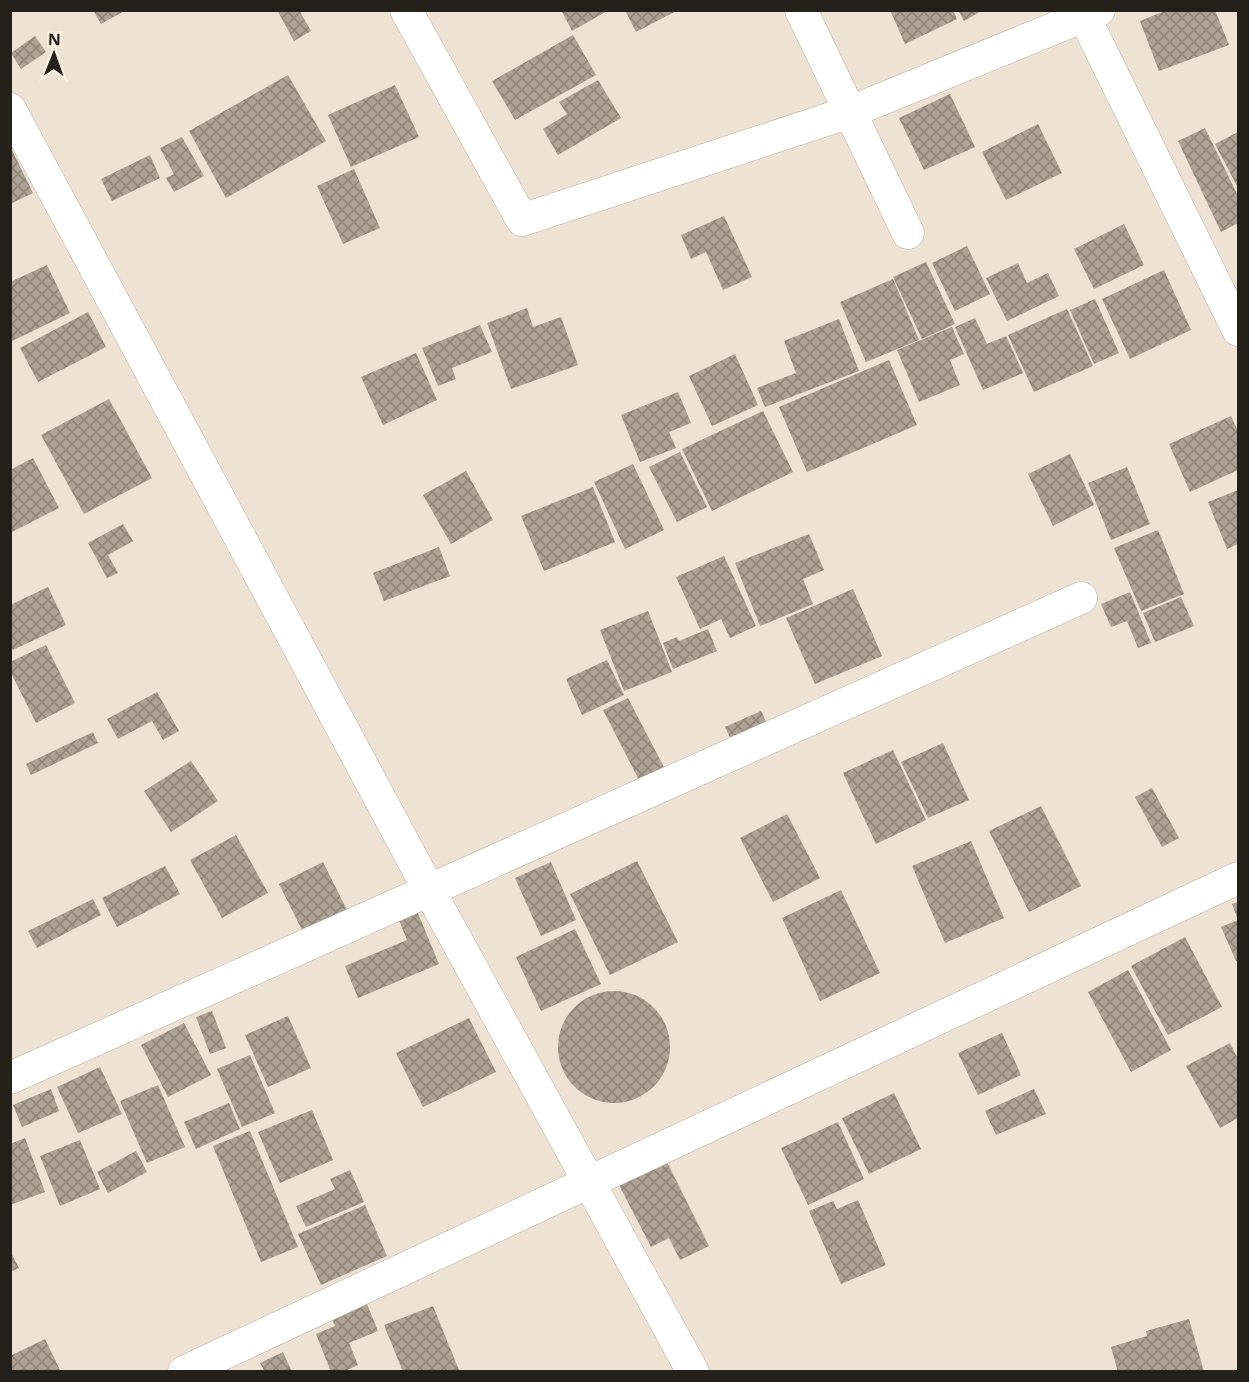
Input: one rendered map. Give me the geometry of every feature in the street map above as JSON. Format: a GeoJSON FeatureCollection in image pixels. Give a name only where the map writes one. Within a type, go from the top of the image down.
{"type":"FeatureCollection","features":[{"type":"Feature","properties":{"kind":"street"},"geometry":{"type":"LineString","coordinates":[[406,10],[522,220],[850,112],[1088,13],[1237,324]]}},
{"type":"Feature","properties":{"kind":"street"},"geometry":{"type":"LineString","coordinates":[[801,10],[908,233]]}},
{"type":"Feature","properties":{"kind":"street"},"geometry":{"type":"LineString","coordinates":[[10,109],[429,890],[592,1182],[693,1371]]}},
{"type":"Feature","properties":{"kind":"street"},"geometry":{"type":"LineString","coordinates":[[10,1078],[1081,598]]}},
{"type":"Feature","properties":{"kind":"street"},"geometry":{"type":"LineString","coordinates":[[184,1371],[1239,878]]}},
{"type":"Feature","properties":{"kind":"building"},"geometry":{"type":"Polygon","coordinates":[[[93,10],[126,10],[101,24],[93,10]]]}},
{"type":"Feature","properties":{"kind":"building"},"geometry":{"type":"Polygon","coordinates":[[[277,10],[299,10],[311,31],[294,41],[277,10]]]}},
{"type":"Feature","properties":{"kind":"building"},"geometry":{"type":"Polygon","coordinates":[[[561,10],[609,10],[572,31],[561,10]]]}},
{"type":"Feature","properties":{"kind":"building"},"geometry":{"type":"Polygon","coordinates":[[[625,10],[678,10],[636,32],[625,10]]]}},
{"type":"Feature","properties":{"kind":"building"},"geometry":{"type":"Polygon","coordinates":[[[890,10],[953,10],[957,19],[905,44],[890,10]]]}},
{"type":"Feature","properties":{"kind":"building"},"geometry":{"type":"Polygon","coordinates":[[[958,10],[983,10],[964,21],[958,10]]]}},
{"type":"Feature","properties":{"kind":"building"},"geometry":{"type":"Polygon","coordinates":[[[1167,10],[1215,10],[1229,45],[1159,71],[1140,21],[1167,10]]]}},
{"type":"Feature","properties":{"kind":"building"},"geometry":{"type":"Polygon","coordinates":[[[573,35],[596,75],[515,120],[492,81],[573,35]]]}},
{"type":"Feature","properties":{"kind":"building"},"geometry":{"type":"Polygon","coordinates":[[[35,36],[46,52],[21,69],[11,53],[35,36]]]}},
{"type":"Feature","properties":{"kind":"building"},"geometry":{"type":"Polygon","coordinates":[[[288,75],[326,141],[226,198],[189,131],[288,75]]]}},
{"type":"Feature","properties":{"kind":"building"},"geometry":{"type":"Polygon","coordinates":[[[598,80],[621,118],[558,155],[543,129],[567,114],[559,102],[598,80]]]}},
{"type":"Feature","properties":{"kind":"building"},"geometry":{"type":"Polygon","coordinates":[[[395,85],[419,137],[351,167],[328,115],[395,85]]]}},
{"type":"Feature","properties":{"kind":"building"},"geometry":{"type":"Polygon","coordinates":[[[950,94],[975,147],[924,170],[899,118],[950,94]]]}},
{"type":"Feature","properties":{"kind":"building"},"geometry":{"type":"Polygon","coordinates":[[[1038,124],[1062,173],[1006,200],[982,152],[1038,124]]]}},
{"type":"Feature","properties":{"kind":"building"},"geometry":{"type":"Polygon","coordinates":[[[1205,128],[1238,196],[1238,223],[1221,232],[1178,141],[1205,128]]]}},
{"type":"Feature","properties":{"kind":"building"},"geometry":{"type":"Polygon","coordinates":[[[1238,132],[1238,188],[1215,144],[1238,132]]]}},
{"type":"Feature","properties":{"kind":"building"},"geometry":{"type":"Polygon","coordinates":[[[182,137],[204,176],[174,192],[166,178],[174,174],[160,148],[182,137]]]}},
{"type":"Feature","properties":{"kind":"building"},"geometry":{"type":"Polygon","coordinates":[[[10,146],[33,193],[10,204],[10,146]]]}},
{"type":"Feature","properties":{"kind":"building"},"geometry":{"type":"Polygon","coordinates":[[[150,155],[160,178],[112,201],[101,179],[150,155]]]}},
{"type":"Feature","properties":{"kind":"building"},"geometry":{"type":"Polygon","coordinates":[[[354,169],[380,228],[343,244],[317,186],[354,169]]]}},
{"type":"Feature","properties":{"kind":"building"},"geometry":{"type":"Polygon","coordinates":[[[724,216],[752,277],[723,290],[706,252],[691,259],[681,235],[724,216]]]}},
{"type":"Feature","properties":{"kind":"building"},"geometry":{"type":"Polygon","coordinates":[[[1124,224],[1144,265],[1094,289],[1074,249],[1124,224]]]}},
{"type":"Feature","properties":{"kind":"building"},"geometry":{"type":"Polygon","coordinates":[[[967,246],[990,294],[955,311],[932,263],[967,246]]]}},
{"type":"Feature","properties":{"kind":"building"},"geometry":{"type":"Polygon","coordinates":[[[926,262],[955,324],[922,339],[893,277],[926,262]]]}},
{"type":"Feature","properties":{"kind":"building"},"geometry":{"type":"Polygon","coordinates":[[[1018,263],[1027,283],[1048,273],[1059,296],[1007,321],[986,278],[1018,263]]]}},
{"type":"Feature","properties":{"kind":"building"},"geometry":{"type":"Polygon","coordinates":[[[47,265],[70,313],[10,342],[10,282],[47,265]]]}},
{"type":"Feature","properties":{"kind":"building"},"geometry":{"type":"Polygon","coordinates":[[[1164,270],[1191,330],[1130,359],[1102,299],[1164,270]]]}},
{"type":"Feature","properties":{"kind":"building"},"geometry":{"type":"Polygon","coordinates":[[[893,279],[919,340],[866,362],[840,302],[893,279]]]}},
{"type":"Feature","properties":{"kind":"building"},"geometry":{"type":"Polygon","coordinates":[[[1095,299],[1119,353],[1094,364],[1070,310],[1095,299]]]}},
{"type":"Feature","properties":{"kind":"building"},"geometry":{"type":"Polygon","coordinates":[[[527,308],[533,327],[561,317],[578,365],[511,389],[487,323],[527,308]]]}},
{"type":"Feature","properties":{"kind":"building"},"geometry":{"type":"Polygon","coordinates":[[[1067,309],[1093,366],[1034,392],[1008,335],[1067,309]]]}},
{"type":"Feature","properties":{"kind":"building"},"geometry":{"type":"Polygon","coordinates":[[[88,312],[106,347],[38,382],[20,348],[88,312]]]}},
{"type":"Feature","properties":{"kind":"building"},"geometry":{"type":"Polygon","coordinates":[[[975,318],[987,344],[1006,336],[1023,373],[983,390],[955,327],[975,318]]]}},
{"type":"Feature","properties":{"kind":"building"},"geometry":{"type":"Polygon","coordinates":[[[839,319],[859,371],[765,407],[757,388],[796,373],[784,341],[839,319]]]}},
{"type":"Feature","properties":{"kind":"building"},"geometry":{"type":"Polygon","coordinates":[[[480,325],[492,352],[452,368],[456,379],[438,386],[422,348],[480,325]]]}},
{"type":"Feature","properties":{"kind":"building"},"geometry":{"type":"Polygon","coordinates":[[[952,327],[964,354],[950,360],[960,385],[919,402],[897,350],[952,327]]]}},
{"type":"Feature","properties":{"kind":"building"},"geometry":{"type":"Polygon","coordinates":[[[416,353],[437,400],[383,425],[361,377],[416,353]]]}},
{"type":"Feature","properties":{"kind":"building"},"geometry":{"type":"Polygon","coordinates":[[[735,354],[758,405],[712,426],[689,376],[735,354]]]}},
{"type":"Feature","properties":{"kind":"building"},"geometry":{"type":"Polygon","coordinates":[[[889,360],[917,425],[807,472],[779,407],[889,360]]]}},
{"type":"Feature","properties":{"kind":"building"},"geometry":{"type":"Polygon","coordinates":[[[678,392],[691,423],[669,432],[676,448],[640,462],[621,415],[678,392]]]}},
{"type":"Feature","properties":{"kind":"building"},"geometry":{"type":"Polygon","coordinates":[[[109,399],[152,478],[84,514],[41,435],[109,399]]]}},
{"type":"Feature","properties":{"kind":"building"},"geometry":{"type":"Polygon","coordinates":[[[763,411],[793,472],[712,511],[682,449],[763,411]]]}},
{"type":"Feature","properties":{"kind":"building"},"geometry":{"type":"Polygon","coordinates":[[[1231,416],[1238,431],[1238,470],[1190,492],[1169,444],[1231,416]]]}},
{"type":"Feature","properties":{"kind":"building"},"geometry":{"type":"Polygon","coordinates":[[[680,452],[707,507],[677,522],[649,467],[680,452]]]}},
{"type":"Feature","properties":{"kind":"building"},"geometry":{"type":"Polygon","coordinates":[[[1070,454],[1094,505],[1053,526],[1028,474],[1070,454]]]}},
{"type":"Feature","properties":{"kind":"building"},"geometry":{"type":"Polygon","coordinates":[[[33,458],[59,508],[10,533],[10,470],[33,458]]]}},
{"type":"Feature","properties":{"kind":"building"},"geometry":{"type":"Polygon","coordinates":[[[633,464],[664,530],[625,549],[594,482],[633,464]]]}},
{"type":"Feature","properties":{"kind":"building"},"geometry":{"type":"Polygon","coordinates":[[[1127,467],[1150,524],[1111,540],[1088,483],[1127,467]]]}},
{"type":"Feature","properties":{"kind":"building"},"geometry":{"type":"Polygon","coordinates":[[[466,471],[493,520],[451,544],[423,495],[466,471]]]}},
{"type":"Feature","properties":{"kind":"building"},"geometry":{"type":"Polygon","coordinates":[[[593,487],[615,542],[544,571],[521,516],[593,487]]]}},
{"type":"Feature","properties":{"kind":"building"},"geometry":{"type":"Polygon","coordinates":[[[1238,490],[1238,544],[1227,549],[1208,502],[1238,490]]]}},
{"type":"Feature","properties":{"kind":"building"},"geometry":{"type":"Polygon","coordinates":[[[123,524],[133,541],[108,555],[118,573],[107,578],[88,543],[123,524]]]}},
{"type":"Feature","properties":{"kind":"building"},"geometry":{"type":"Polygon","coordinates":[[[1158,530],[1184,594],[1141,611],[1114,548],[1158,530]]]}},
{"type":"Feature","properties":{"kind":"building"},"geometry":{"type":"Polygon","coordinates":[[[809,534],[824,570],[803,579],[813,604],[760,626],[735,563],[809,534]]]}},
{"type":"Feature","properties":{"kind":"building"},"geometry":{"type":"Polygon","coordinates":[[[439,547],[450,576],[384,601],[373,573],[439,547]]]}},
{"type":"Feature","properties":{"kind":"building"},"geometry":{"type":"Polygon","coordinates":[[[724,556],[756,626],[730,638],[721,619],[700,629],[676,577],[724,556]]]}},
{"type":"Feature","properties":{"kind":"building"},"geometry":{"type":"Polygon","coordinates":[[[48,587],[66,625],[13,650],[10,644],[10,605],[48,587]]]}},
{"type":"Feature","properties":{"kind":"building"},"geometry":{"type":"Polygon","coordinates":[[[853,589],[882,656],[815,684],[786,618],[853,589]]]}},
{"type":"Feature","properties":{"kind":"building"},"geometry":{"type":"Polygon","coordinates":[[[1130,592],[1151,643],[1138,648],[1127,621],[1111,627],[1101,604],[1130,592]]]}},
{"type":"Feature","properties":{"kind":"building"},"geometry":{"type":"Polygon","coordinates":[[[1181,597],[1194,626],[1155,642],[1143,613],[1181,597]]]}},
{"type":"Feature","properties":{"kind":"building"},"geometry":{"type":"Polygon","coordinates":[[[648,611],[672,672],[624,691],[600,630],[648,611]]]}},
{"type":"Feature","properties":{"kind":"building"},"geometry":{"type":"Polygon","coordinates":[[[708,629],[717,651],[673,669],[663,643],[677,637],[679,641],[708,629]]]}},
{"type":"Feature","properties":{"kind":"building"},"geometry":{"type":"Polygon","coordinates":[[[46,645],[75,703],[36,723],[10,671],[10,662],[46,645]]]}},
{"type":"Feature","properties":{"kind":"building"},"geometry":{"type":"Polygon","coordinates":[[[607,660],[624,695],[582,715],[566,679],[607,660]]]}},
{"type":"Feature","properties":{"kind":"building"},"geometry":{"type":"Polygon","coordinates":[[[157,692],[179,731],[163,740],[152,721],[118,739],[107,719],[157,692]]]}},
{"type":"Feature","properties":{"kind":"building"},"geometry":{"type":"Polygon","coordinates":[[[628,698],[667,773],[642,786],[603,710],[628,698]]]}},
{"type":"Feature","properties":{"kind":"building"},"geometry":{"type":"Polygon","coordinates":[[[761,711],[770,730],[734,746],[725,727],[761,711]]]}},
{"type":"Feature","properties":{"kind":"building"},"geometry":{"type":"Polygon","coordinates":[[[93,732],[98,743],[31,775],[26,764],[93,732]]]}},
{"type":"Feature","properties":{"kind":"building"},"geometry":{"type":"Polygon","coordinates":[[[943,743],[969,800],[928,818],[901,762],[943,743]]]}},
{"type":"Feature","properties":{"kind":"building"},"geometry":{"type":"Polygon","coordinates":[[[893,750],[926,820],[876,844],[843,773],[893,750]]]}},
{"type":"Feature","properties":{"kind":"building"},"geometry":{"type":"Polygon","coordinates":[[[191,761],[218,801],[171,832],[144,791],[191,761]]]}},
{"type":"Feature","properties":{"kind":"building"},"geometry":{"type":"Polygon","coordinates":[[[1152,788],[1179,838],[1162,847],[1135,797],[1152,788]]]}},
{"type":"Feature","properties":{"kind":"building"},"geometry":{"type":"Polygon","coordinates":[[[1041,806],[1081,886],[1029,912],[989,831],[1041,806]]]}},
{"type":"Feature","properties":{"kind":"building"},"geometry":{"type":"Polygon","coordinates":[[[787,814],[820,878],[773,902],[740,838],[787,814]]]}},
{"type":"Feature","properties":{"kind":"building"},"geometry":{"type":"Polygon","coordinates":[[[236,835],[268,893],[222,918],[190,860],[236,835]]]}},
{"type":"Feature","properties":{"kind":"building"},"geometry":{"type":"Polygon","coordinates":[[[971,841],[1004,918],[945,943],[912,866],[971,841]]]}},
{"type":"Feature","properties":{"kind":"building"},"geometry":{"type":"Polygon","coordinates":[[[637,861],[678,942],[610,975],[570,894],[637,861]]]}},
{"type":"Feature","properties":{"kind":"building"},"geometry":{"type":"Polygon","coordinates":[[[323,862],[347,910],[303,932],[279,884],[323,862]]]}},
{"type":"Feature","properties":{"kind":"building"},"geometry":{"type":"Polygon","coordinates":[[[551,862],[576,920],[541,936],[515,878],[551,862]]]}},
{"type":"Feature","properties":{"kind":"building"},"geometry":{"type":"Polygon","coordinates":[[[165,866],[180,894],[117,927],[102,898],[165,866]]]}},
{"type":"Feature","properties":{"kind":"building"},"geometry":{"type":"Polygon","coordinates":[[[841,890],[880,973],[820,1001],[782,918],[841,890]]]}},
{"type":"Feature","properties":{"kind":"building"},"geometry":{"type":"Polygon","coordinates":[[[93,899],[101,915],[37,948],[28,931],[93,899]]]}},
{"type":"Feature","properties":{"kind":"building"},"geometry":{"type":"Polygon","coordinates":[[[1238,902],[1238,920],[1232,904],[1238,902]]]}},
{"type":"Feature","properties":{"kind":"building"},"geometry":{"type":"Polygon","coordinates":[[[417,911],[439,964],[358,998],[345,966],[407,940],[398,918],[417,911]]]}},
{"type":"Feature","properties":{"kind":"building"},"geometry":{"type":"Polygon","coordinates":[[[1238,920],[1238,960],[1236,961],[1221,927],[1238,920]]]}},
{"type":"Feature","properties":{"kind":"building"},"geometry":{"type":"Polygon","coordinates":[[[575,929],[601,984],[541,1011],[516,957],[575,929]]]}},
{"type":"Feature","properties":{"kind":"building"},"geometry":{"type":"Polygon","coordinates":[[[1185,937],[1222,1007],[1168,1035],[1131,966],[1185,937]]]}},
{"type":"Feature","properties":{"kind":"building"},"geometry":{"type":"Polygon","coordinates":[[[1128,970],[1171,1050],[1131,1072],[1088,992],[1128,970]]]}},
{"type":"Feature","properties":{"kind":"building"},"geometry":{"type":"Polygon","coordinates":[[[614,991],[635,995],[654,1007],[666,1026],[670,1047],[666,1068],[654,1087],[635,1099],[614,1103],[593,1099],[574,1087],[562,1068],[558,1047],[562,1026],[574,1007],[593,995],[614,991]]]}},
{"type":"Feature","properties":{"kind":"building"},"geometry":{"type":"Polygon","coordinates":[[[212,1011],[226,1048],[210,1054],[196,1017],[212,1011]]]}},
{"type":"Feature","properties":{"kind":"building"},"geometry":{"type":"Polygon","coordinates":[[[288,1016],[311,1068],[268,1087],[245,1035],[288,1016]]]}},
{"type":"Feature","properties":{"kind":"building"},"geometry":{"type":"Polygon","coordinates":[[[469,1018],[496,1072],[423,1107],[396,1053],[469,1018]]]}},
{"type":"Feature","properties":{"kind":"building"},"geometry":{"type":"Polygon","coordinates":[[[184,1023],[211,1075],[168,1097],[141,1045],[184,1023]]]}},
{"type":"Feature","properties":{"kind":"building"},"geometry":{"type":"Polygon","coordinates":[[[1002,1033],[1021,1075],[978,1095],[958,1053],[1002,1033]]]}},
{"type":"Feature","properties":{"kind":"building"},"geometry":{"type":"Polygon","coordinates":[[[1230,1043],[1238,1059],[1238,1118],[1220,1128],[1186,1066],[1230,1043]]]}},
{"type":"Feature","properties":{"kind":"building"},"geometry":{"type":"Polygon","coordinates":[[[250,1055],[275,1113],[242,1127],[217,1069],[250,1055]]]}},
{"type":"Feature","properties":{"kind":"building"},"geometry":{"type":"Polygon","coordinates":[[[100,1067],[122,1114],[78,1133],[57,1087],[100,1067]]]}},
{"type":"Feature","properties":{"kind":"building"},"geometry":{"type":"Polygon","coordinates":[[[158,1085],[185,1147],[147,1163],[120,1101],[158,1085]]]}},
{"type":"Feature","properties":{"kind":"building"},"geometry":{"type":"Polygon","coordinates":[[[51,1089],[59,1111],[22,1127],[13,1105],[51,1089]]]}},
{"type":"Feature","properties":{"kind":"building"},"geometry":{"type":"Polygon","coordinates":[[[1034,1089],[1046,1114],[996,1135],[985,1111],[1034,1089]]]}},
{"type":"Feature","properties":{"kind":"building"},"geometry":{"type":"Polygon","coordinates":[[[894,1093],[921,1149],[869,1174],[842,1118],[894,1093]]]}},
{"type":"Feature","properties":{"kind":"building"},"geometry":{"type":"Polygon","coordinates":[[[229,1103],[240,1129],[196,1149],[184,1122],[229,1103]]]}},
{"type":"Feature","properties":{"kind":"building"},"geometry":{"type":"Polygon","coordinates":[[[312,1110],[333,1160],[280,1183],[258,1132],[312,1110]]]}},
{"type":"Feature","properties":{"kind":"building"},"geometry":{"type":"Polygon","coordinates":[[[838,1122],[864,1179],[808,1205],[781,1148],[838,1122]]]}},
{"type":"Feature","properties":{"kind":"building"},"geometry":{"type":"Polygon","coordinates":[[[250,1131],[298,1247],[261,1262],[213,1146],[250,1131]]]}},
{"type":"Feature","properties":{"kind":"building"},"geometry":{"type":"Polygon","coordinates":[[[25,1138],[45,1192],[10,1205],[10,1144],[25,1138]]]}},
{"type":"Feature","properties":{"kind":"building"},"geometry":{"type":"Polygon","coordinates":[[[80,1140],[100,1189],[60,1206],[40,1156],[80,1140]]]}},
{"type":"Feature","properties":{"kind":"building"},"geometry":{"type":"Polygon","coordinates":[[[136,1151],[147,1172],[108,1193],[97,1172],[136,1151]]]}},
{"type":"Feature","properties":{"kind":"building"},"geometry":{"type":"Polygon","coordinates":[[[667,1162],[709,1246],[680,1260],[669,1238],[651,1247],[619,1185],[667,1162]]]}},
{"type":"Feature","properties":{"kind":"building"},"geometry":{"type":"Polygon","coordinates":[[[350,1170],[364,1202],[306,1227],[296,1206],[335,1189],[330,1179],[350,1170]]]}},
{"type":"Feature","properties":{"kind":"building"},"geometry":{"type":"Polygon","coordinates":[[[858,1200],[886,1265],[841,1284],[809,1211],[833,1201],[837,1209],[858,1200]]]}},
{"type":"Feature","properties":{"kind":"building"},"geometry":{"type":"Polygon","coordinates":[[[365,1205],[387,1256],[321,1285],[298,1234],[365,1205]]]}},
{"type":"Feature","properties":{"kind":"building"},"geometry":{"type":"Polygon","coordinates":[[[10,1251],[19,1268],[10,1272],[10,1251]]]}},
{"type":"Feature","properties":{"kind":"building"},"geometry":{"type":"Polygon","coordinates":[[[367,1304],[378,1331],[349,1343],[358,1365],[343,1372],[331,1372],[316,1334],[335,1326],[332,1319],[367,1304]]]}},
{"type":"Feature","properties":{"kind":"building"},"geometry":{"type":"Polygon","coordinates":[[[433,1306],[459,1370],[403,1372],[384,1325],[433,1306]]]}},
{"type":"Feature","properties":{"kind":"building"},"geometry":{"type":"Polygon","coordinates":[[[1189,1319],[1204,1372],[1118,1372],[1111,1347],[1147,1336],[1146,1331],[1189,1319]]]}},
{"type":"Feature","properties":{"kind":"building"},"geometry":{"type":"Polygon","coordinates":[[[45,1339],[61,1372],[10,1372],[10,1356],[45,1339]]]}},
{"type":"Feature","properties":{"kind":"building"},"geometry":{"type":"Polygon","coordinates":[[[283,1352],[292,1372],[265,1372],[260,1363],[283,1352]]]}}]}
